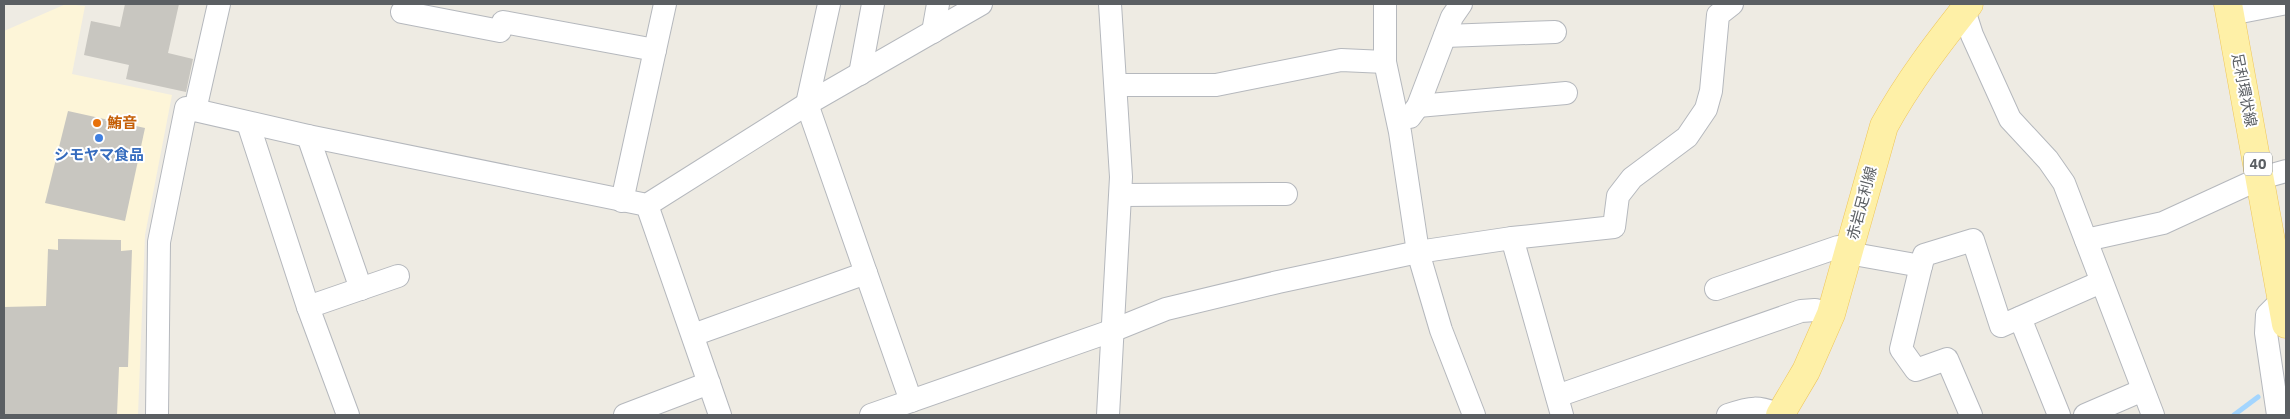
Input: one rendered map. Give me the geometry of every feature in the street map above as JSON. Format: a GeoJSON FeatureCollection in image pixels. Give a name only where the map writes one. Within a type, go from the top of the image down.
{"type":"FeatureCollection","features":[{"type":"Feature","properties":{"kind":"main road","name":"赤岩足利線"},"geometry":{"type":"LineString","coordinates":[[1780,415],[1806,371],[1831,314],[1884,126],[1899,99],[1930,54],[1966,7]]}},
{"type":"Feature","properties":{"kind":"main road","name":"足利環状線"},"geometry":{"type":"LineString","coordinates":[[2229,9],[2274,175],[2285,309]]}},
{"type":"Feature","properties":{"kind":"street"},"geometry":{"type":"LineString","coordinates":[[195,110],[219,4]]}},
{"type":"Feature","properties":{"kind":"street"},"geometry":{"type":"LineString","coordinates":[[622,201],[665,4]]}},
{"type":"Feature","properties":{"kind":"street"},"geometry":{"type":"LineString","coordinates":[[829,4],[808,104],[911,401]]}},
{"type":"Feature","properties":{"kind":"street"},"geometry":{"type":"LineString","coordinates":[[860,74],[873,4]]}},
{"type":"Feature","properties":{"kind":"street"},"geometry":{"type":"LineString","coordinates":[[933,32],[938,4]]}},
{"type":"Feature","properties":{"kind":"street"},"geometry":{"type":"LineString","coordinates":[[157,415],[158,242],[186,108],[308,136],[647,205],[808,104],[981,4]]}},
{"type":"Feature","properties":{"kind":"street"},"geometry":{"type":"LineString","coordinates":[[1108,415],[1120,195],[1116,85],[1110,4]]}},
{"type":"Feature","properties":{"kind":"street"},"geometry":{"type":"LineString","coordinates":[[1385,4],[1385,62],[1400,132],[1418,252],[1441,330],[1474,415]]}},
{"type":"Feature","properties":{"kind":"street"},"geometry":{"type":"LineString","coordinates":[[1400,132],[1418,106],[1452,17],[1461,4]]}},
{"type":"Feature","properties":{"kind":"street"},"geometry":{"type":"LineString","coordinates":[[871,415],[1114,330],[1166,309],[1278,282],[1418,252],[1512,238],[1614,227],[1618,196],[1632,178],[1687,137],[1706,109],[1711,92],[1718,15],[1732,4]]}},
{"type":"Feature","properties":{"kind":"street"},"geometry":{"type":"LineString","coordinates":[[2229,9],[2282,4]]}},
{"type":"Feature","properties":{"kind":"street"},"geometry":{"type":"LineString","coordinates":[[1966,7],[1972,35],[2010,119],[2048,160],[2064,183],[2153,415]]}},
{"type":"Feature","properties":{"kind":"street"},"geometry":{"type":"LineString","coordinates":[[402,12],[500,31],[503,22],[655,50]]}},
{"type":"Feature","properties":{"kind":"street"},"geometry":{"type":"LineString","coordinates":[[1445,36],[1555,32]]}},
{"type":"Feature","properties":{"kind":"street"},"geometry":{"type":"LineString","coordinates":[[1116,85],[1216,85],[1341,60],[1385,62]]}},
{"type":"Feature","properties":{"kind":"street"},"geometry":{"type":"LineString","coordinates":[[1418,106],[1566,93]]}},
{"type":"Feature","properties":{"kind":"street"},"geometry":{"type":"LineString","coordinates":[[248,123],[308,307],[348,415]]}},
{"type":"Feature","properties":{"kind":"street"},"geometry":{"type":"LineString","coordinates":[[308,136],[361,289]]}},
{"type":"Feature","properties":{"kind":"street"},"geometry":{"type":"LineString","coordinates":[[2086,240],[2163,223],[2274,175]]}},
{"type":"Feature","properties":{"kind":"street"},"geometry":{"type":"LineString","coordinates":[[1120,195],[1286,194]]}},
{"type":"Feature","properties":{"kind":"street"},"geometry":{"type":"LineString","coordinates":[[647,205],[720,415]]}},
{"type":"Feature","properties":{"kind":"street"},"geometry":{"type":"LineString","coordinates":[[1512,238],[1560,406],[1801,311],[1815,310],[1831,314]]}},
{"type":"Feature","properties":{"kind":"street"},"geometry":{"type":"LineString","coordinates":[[1971,415],[1948,359],[1916,370],[1901,350],[1924,255],[1973,240],[2001,326],[2102,282]]}},
{"type":"Feature","properties":{"kind":"street"},"geometry":{"type":"LineString","coordinates":[[1716,289],[1838,247],[1848,253],[1921,266]]}},
{"type":"Feature","properties":{"kind":"street"},"geometry":{"type":"LineString","coordinates":[[693,335],[866,273]]}},
{"type":"Feature","properties":{"kind":"street"},"geometry":{"type":"LineString","coordinates":[[308,307],[398,276]]}},
{"type":"Feature","properties":{"kind":"street"},"geometry":{"type":"LineString","coordinates":[[2278,415],[2266,333],[2267,315],[2285,309]]}},
{"type":"Feature","properties":{"kind":"street"},"geometry":{"type":"LineString","coordinates":[[2020,318],[2059,415]]}},
{"type":"Feature","properties":{"kind":"street"},"geometry":{"type":"LineString","coordinates":[[625,415],[709,383]]}},
{"type":"Feature","properties":{"kind":"street"},"geometry":{"type":"LineString","coordinates":[[2085,415],[2143,390]]}},
{"type":"Feature","properties":{"kind":"street"},"geometry":{"type":"LineString","coordinates":[[1728,415],[1748,408],[1762,408],[1780,415]]}},
{"type":"Feature","properties":{"kind":"shaded area"},"geometry":{"type":"Polygon","coordinates":[[[66,4],[85,6],[72,74],[172,95],[145,235],[138,415],[4,415],[4,31],[66,4]]]}},
{"type":"Feature","properties":{"kind":"building"},"geometry":{"type":"Polygon","coordinates":[[[125,4],[179,4],[168,53],[193,59],[186,92],[126,79],[129,65],[84,55],[91,21],[120,27],[125,4]]]}},
{"type":"Feature","properties":{"kind":"building"},"geometry":{"type":"Polygon","coordinates":[[[68,111],[145,128],[125,221],[45,203],[68,111]]]}},
{"type":"Feature","properties":{"kind":"building"},"geometry":{"type":"Polygon","coordinates":[[[58,239],[121,240],[121,251],[132,250],[128,367],[119,367],[117,415],[4,415],[4,307],[46,306],[48,249],[58,250],[58,239]]]}},
{"type":"Feature","properties":{"kind":"waterway"},"geometry":{"type":"LineString","coordinates":[[2234,415],[2258,397]]}},
{"type":"Feature","properties":{"kind":"place","name":"鮪音"},"geometry":{"type":"Point","coordinates":[97,123]}},
{"type":"Feature","properties":{"kind":"place","name":"シモヤマ食品"},"geometry":{"type":"Point","coordinates":[99,138]}}]}
